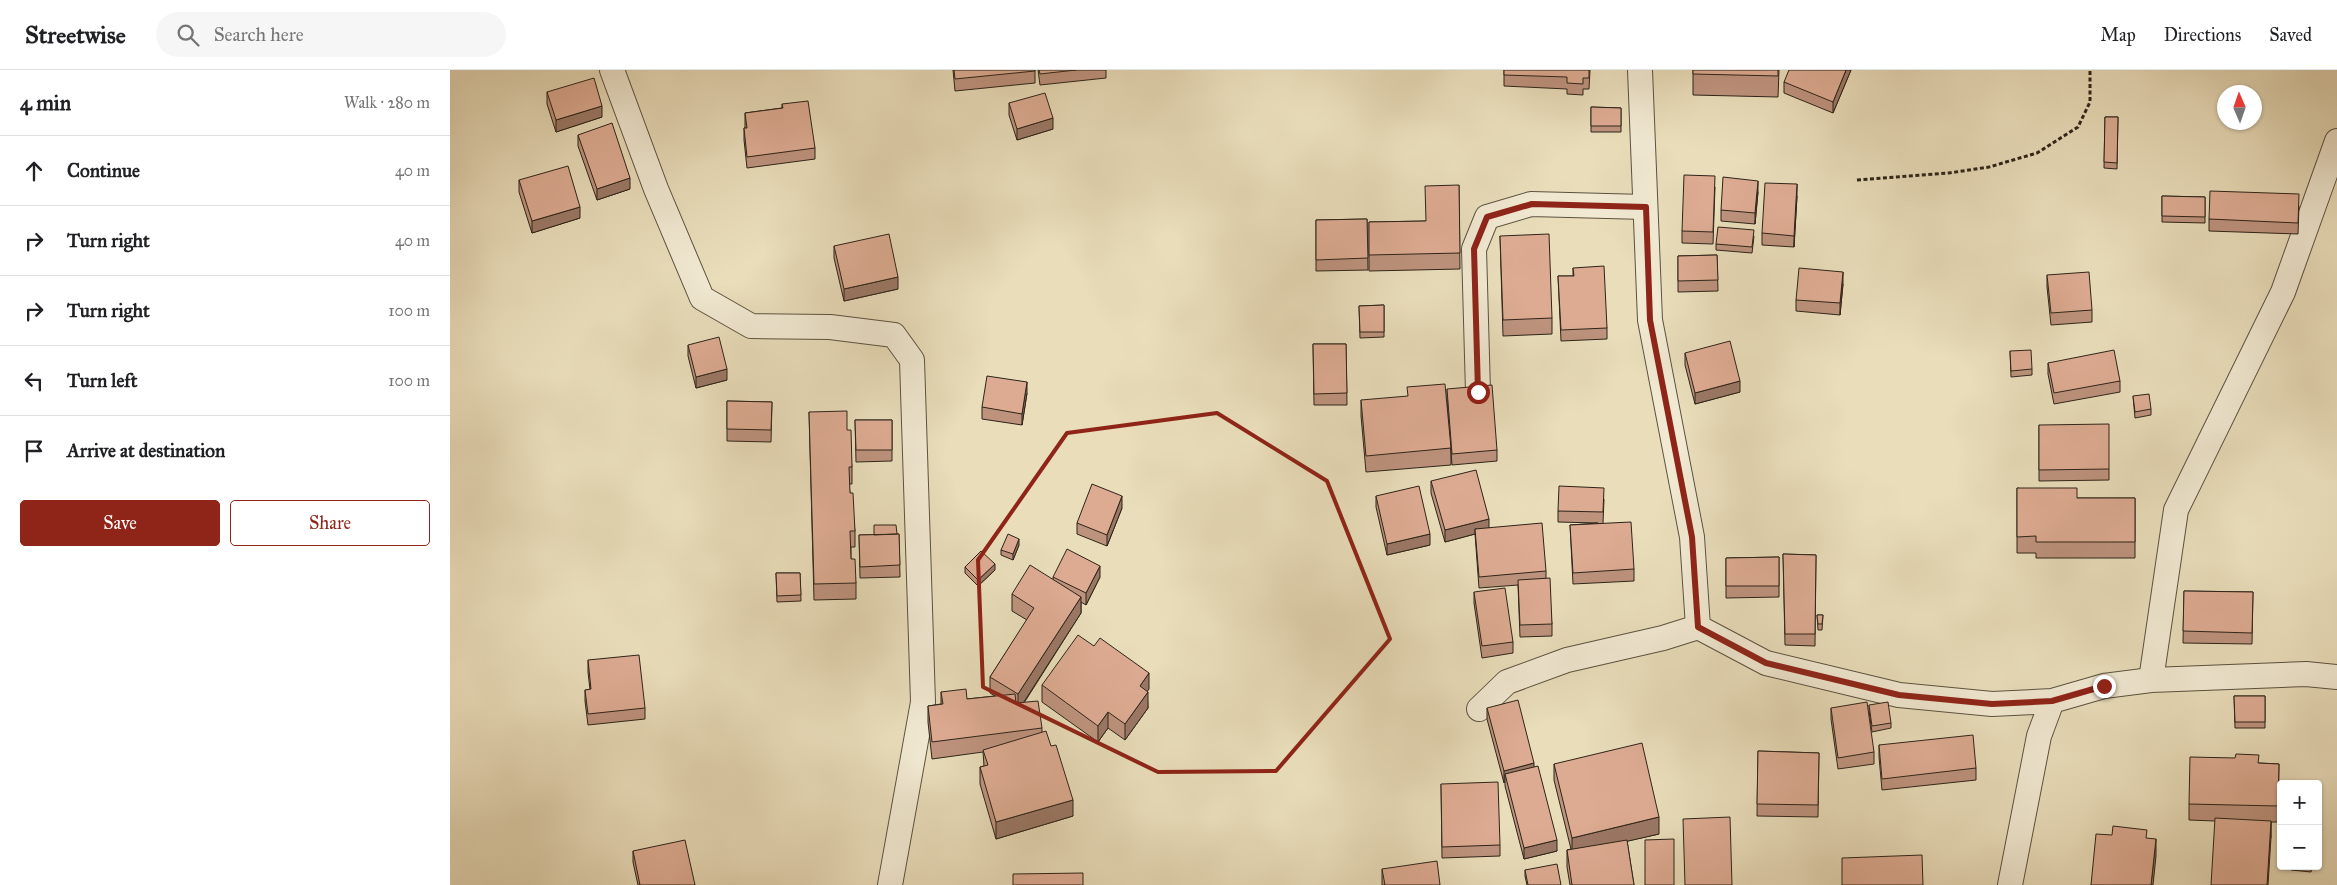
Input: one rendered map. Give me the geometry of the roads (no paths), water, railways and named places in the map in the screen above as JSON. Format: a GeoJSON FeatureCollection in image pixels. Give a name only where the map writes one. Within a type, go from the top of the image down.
{"type":"FeatureCollection","features":[{"type":"Feature","properties":{"kind":"street"},"geometry":{"type":"LineString","coordinates":[[612,70],[656,189],[702,298],[751,326],[830,327],[894,335],[912,360],[923,702],[890,885]]}},
{"type":"Feature","properties":{"kind":"street"},"geometry":{"type":"LineString","coordinates":[[1640,70],[1650,320],[1692,537],[1698,627]]}},
{"type":"Feature","properties":{"kind":"street"},"geometry":{"type":"LineString","coordinates":[[2151,680],[2176,510],[2283,292],[2337,141]]}},
{"type":"Feature","properties":{"kind":"street"},"geometry":{"type":"LineString","coordinates":[[1478,392],[1474,249],[1487,217],[1532,204],[1646,207]]}},
{"type":"Feature","properties":{"kind":"street"},"geometry":{"type":"LineString","coordinates":[[1479,709],[1508,682],[1566,660],[1663,638],[1698,627],[1766,663],[1899,695],[1992,704],[2052,701],[2104,686],[2151,680],[2306,674],[2337,677]]}},
{"type":"Feature","properties":{"kind":"street"},"geometry":{"type":"LineString","coordinates":[[2010,885],[2039,736],[2052,701]]}}]}
